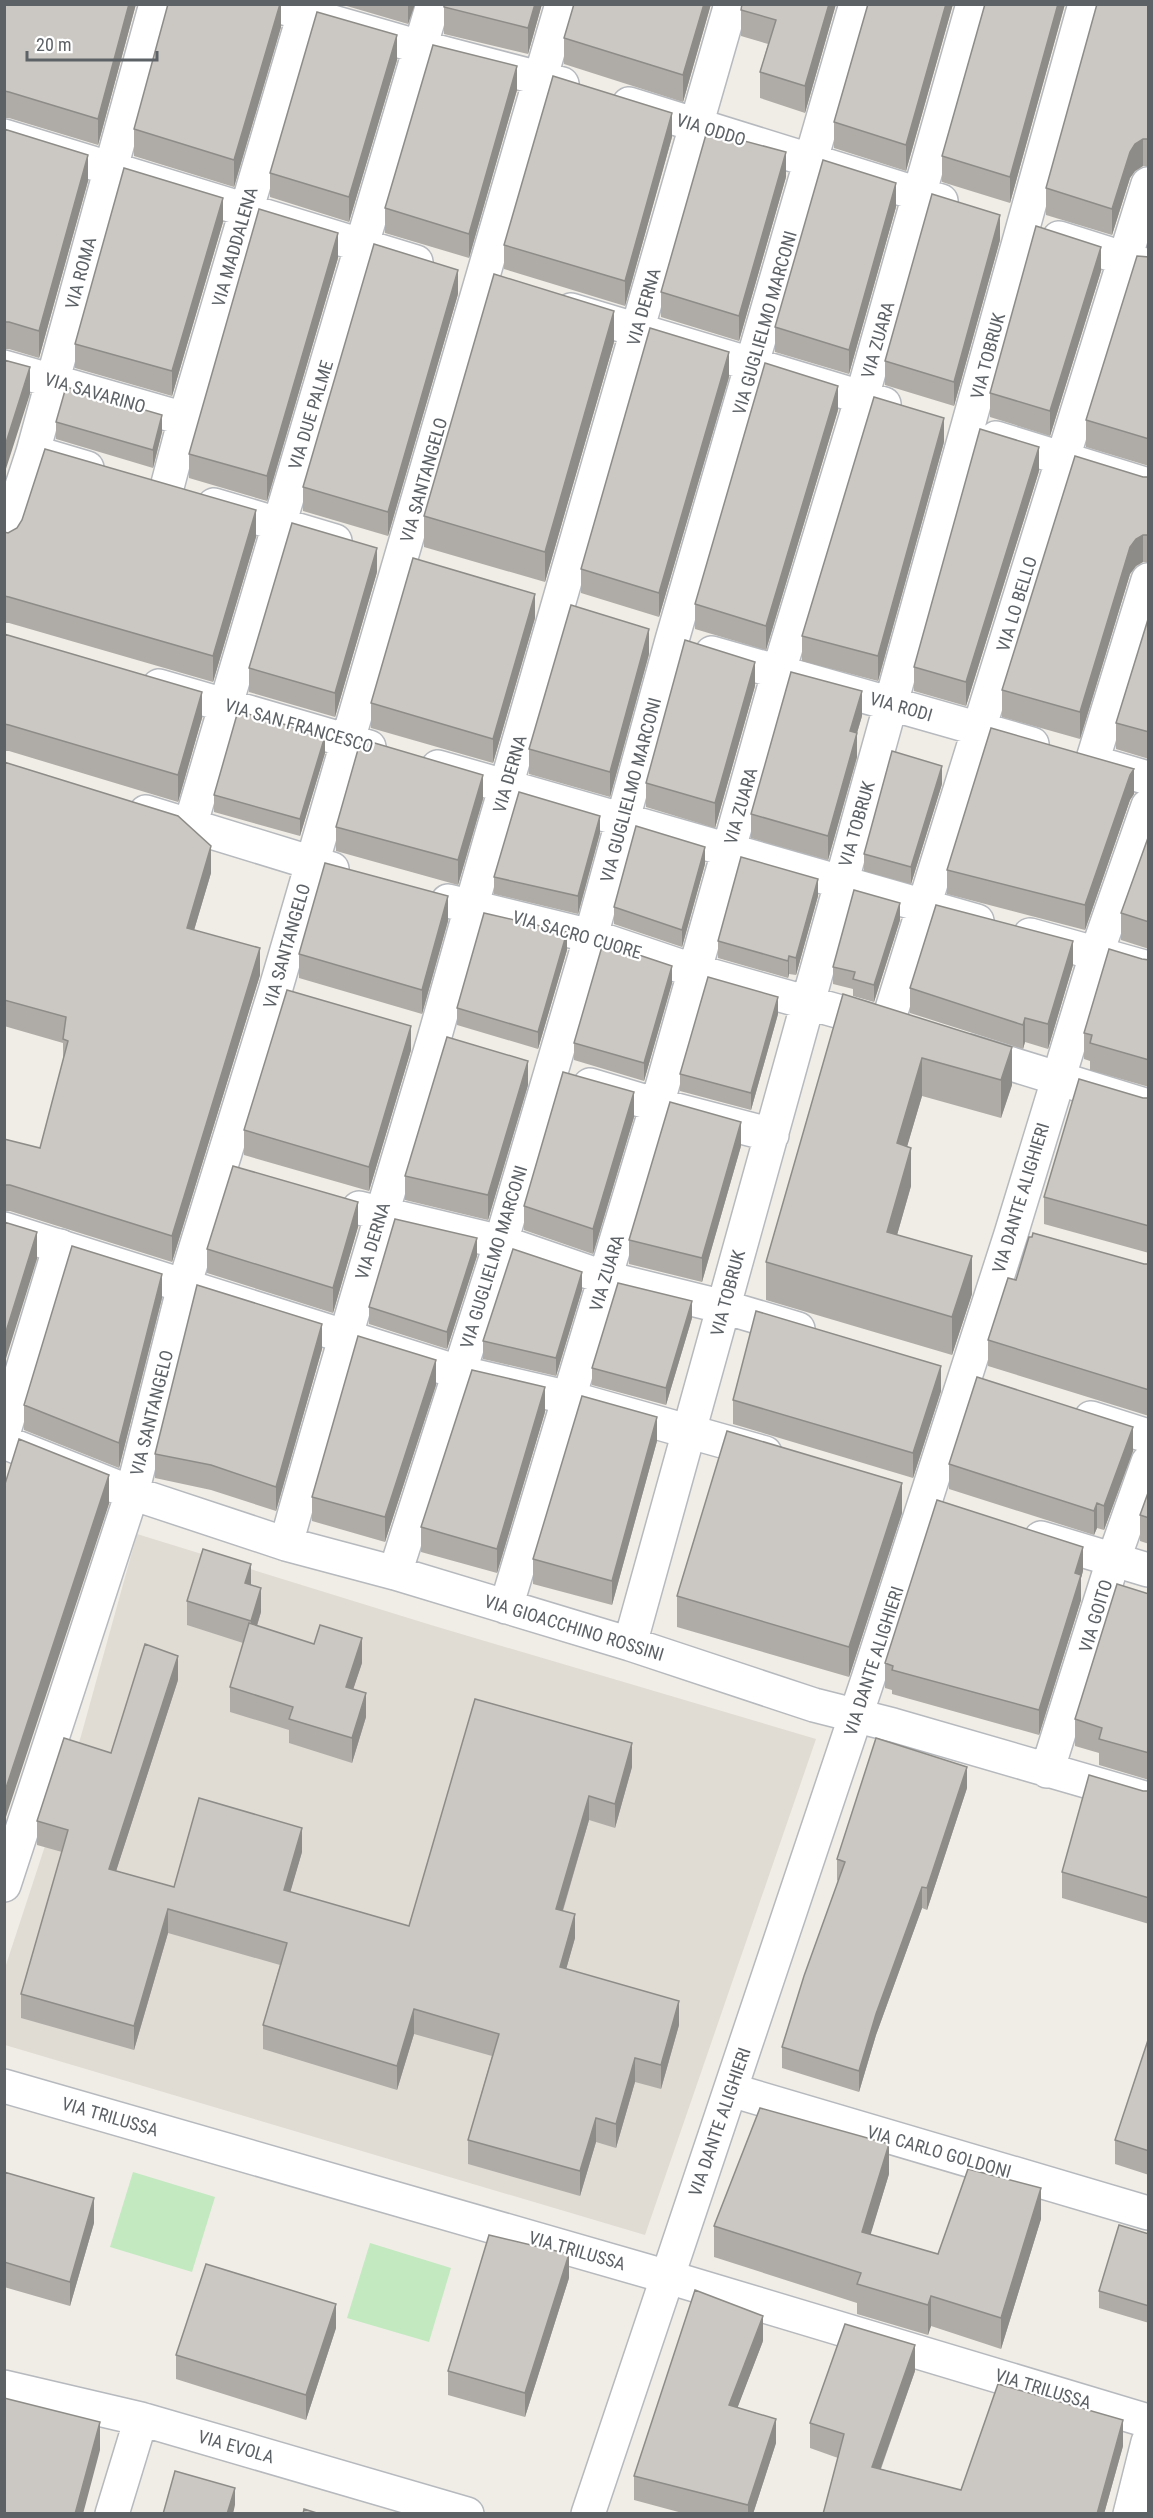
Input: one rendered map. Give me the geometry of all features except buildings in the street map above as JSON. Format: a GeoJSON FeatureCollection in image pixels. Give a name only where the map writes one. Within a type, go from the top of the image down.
{"type":"FeatureCollection","features":[{"type":"Feature","properties":{"kind":"street","name":"VIA ROMA"},"geometry":{"type":"LineString","coordinates":[[4,541],[33,452],[109,168],[156,4]]}},
{"type":"Feature","properties":{"kind":"street","name":"VIA ODDO"},"geometry":{"type":"LineString","coordinates":[[270,4],[305,10],[420,47],[541,77],[1137,262]]}},
{"type":"Feature","properties":{"kind":"street","name":"VIA DUE PALME"},"geometry":{"type":"LineString","coordinates":[[190,826],[433,4]]}},
{"type":"Feature","properties":{"kind":"street","name":"VIA SANTANGELO"},"geometry":{"type":"LineString","coordinates":[[4,1885],[132,1493],[184,1286],[233,1171],[275,991],[400,560],[493,286],[541,77],[562,4]]}},
{"type":"Feature","properties":{"kind":"street","name":"VIA DERNA"},"geometry":{"type":"LineString","coordinates":[[286,1544],[381,1214],[423,1033],[470,907],[506,786],[570,609],[638,330],[731,4]]}},
{"type":"Feature","properties":{"kind":"street","name":"VIA GUGLIELMO MARCONI"},"geometry":{"type":"LineString","coordinates":[[396,1573],[501,1242],[591,936],[622,820],[660,637],[753,364],[856,4]]}},
{"type":"Feature","properties":{"kind":"street","name":"VIA ZUARA"},"geometry":{"type":"LineString","coordinates":[[507,1607],[696,971],[778,674],[862,398],[973,4]]}},
{"type":"Feature","properties":{"kind":"street","name":"VIA TOBRUK"},"geometry":{"type":"LineString","coordinates":[[630,1644],[1085,4]]}},
{"type":"Feature","properties":{"kind":"street","name":"VIA MADDALENA"},"geometry":{"type":"LineString","coordinates":[[166,491],[245,210],[305,10]]}},
{"type":"Feature","properties":{"kind":"street"},"geometry":{"type":"LineString","coordinates":[[4,136],[493,286]]}},
{"type":"Feature","properties":{"kind":"street","name":"VIA LO BELLO"},"geometry":{"type":"LineString","coordinates":[[887,1024],[1062,458],[1137,262],[1149,184]]}},
{"type":"Feature","properties":{"kind":"street"},"geometry":{"type":"LineString","coordinates":[[537,299],[1149,485]]}},
{"type":"Feature","properties":{"kind":"street","name":"VIA SAVARINO"},"geometry":{"type":"LineString","coordinates":[[4,367],[185,418]]}},
{"type":"Feature","properties":{"kind":"street"},"geometry":{"type":"LineString","coordinates":[[33,452],[434,570]]}},
{"type":"Feature","properties":{"kind":"street"},"geometry":{"type":"LineString","coordinates":[[1092,762],[1149,580]]}},
{"type":"Feature","properties":{"kind":"street"},"geometry":{"type":"LineString","coordinates":[[525,596],[570,609]]}},
{"type":"Feature","properties":{"kind":"street","name":"VIA RODI"},"geometry":{"type":"LineString","coordinates":[[660,637],[778,674],[1149,778]]}},
{"type":"Feature","properties":{"kind":"street","name":"VIA SAN FRANCESCO"},"geometry":{"type":"LineString","coordinates":[[136,679],[922,907],[1097,952],[1149,968]]}},
{"type":"Feature","properties":{"kind":"street"},"geometry":{"type":"LineString","coordinates":[[114,802],[356,876]]}},
{"type":"Feature","properties":{"kind":"street","name":"VIA DANTE ALIGHIERI"},"geometry":{"type":"LineString","coordinates":[[588,2514],[855,1716],[937,1504],[953,1375],[1011,1234],[1097,952],[1149,806]]}},
{"type":"Feature","properties":{"kind":"street","name":"VIA SACRO CUORE"},"geometry":{"type":"LineString","coordinates":[[424,894],[591,936],[696,971],[887,1024],[1057,1080],[1149,1106]]}},
{"type":"Feature","properties":{"kind":"street"},"geometry":{"type":"LineString","coordinates":[[275,991],[309,1000]]}},
{"type":"Feature","properties":{"kind":"street"},"geometry":{"type":"LineString","coordinates":[[423,1033],[466,1046]]}},
{"type":"Feature","properties":{"kind":"street"},"geometry":{"type":"LineString","coordinates":[[518,1062],[657,1105],[772,1135]]}},
{"type":"Feature","properties":{"kind":"street"},"geometry":{"type":"LineString","coordinates":[[336,1201],[501,1242],[606,1278],[724,1307],[827,1338]]}},
{"type":"Feature","properties":{"kind":"street"},"geometry":{"type":"LineString","coordinates":[[4,1229],[344,1338],[458,1372],[570,1398],[791,1461]]}},
{"type":"Feature","properties":{"kind":"street"},"geometry":{"type":"LineString","coordinates":[[1011,1234],[1045,1244]]}},
{"type":"Feature","properties":{"kind":"street"},"geometry":{"type":"LineString","coordinates":[[4,1431],[60,1246]]}},
{"type":"Feature","properties":{"kind":"street"},"geometry":{"type":"LineString","coordinates":[[953,1375],[997,1388]]}},
{"type":"Feature","properties":{"kind":"street"},"geometry":{"type":"LineString","coordinates":[[1062,1409],[1149,1436]]}},
{"type":"Feature","properties":{"kind":"street","name":"VIA GIOACCHINO ROSSINI"},"geometry":{"type":"LineString","coordinates":[[4,1442],[132,1493],[286,1544],[396,1573],[630,1644],[814,1705],[893,1725],[1149,1799]]}},
{"type":"Feature","properties":{"kind":"street","name":"VIA GOITO"},"geometry":{"type":"LineString","coordinates":[[1047,1771],[1113,1561],[1149,1462]]}},
{"type":"Feature","properties":{"kind":"street"},"geometry":{"type":"LineString","coordinates":[[892,1491],[937,1504]]}},
{"type":"Feature","properties":{"kind":"street"},"geometry":{"type":"LineString","coordinates":[[1014,1529],[1113,1561],[1149,1570]]}},
{"type":"Feature","properties":{"kind":"street","name":"VIA TRILUSSA"},"geometry":{"type":"LineString","coordinates":[[4,2086],[668,2277],[1149,2421]]}},
{"type":"Feature","properties":{"kind":"street","name":"VIA CARLO GOLDONI"},"geometry":{"type":"LineString","coordinates":[[731,2090],[1149,2213]]}},
{"type":"Feature","properties":{"kind":"street","name":"VIA EVOLA"},"geometry":{"type":"LineString","coordinates":[[4,2387],[141,2419],[467,2514]]}},
{"type":"Feature","properties":{"kind":"street"},"geometry":{"type":"LineString","coordinates":[[112,2514],[141,2419]]}},
{"type":"Feature","properties":{"kind":"street"},"geometry":{"type":"LineString","coordinates":[[1130,2514],[1149,2442]]}},
{"type":"Feature","properties":{"kind":"shaded area"},"geometry":{"type":"Polygon","coordinates":[[[137,1534],[431,1625],[816,1739],[645,2235],[5,2045],[5,1968],[81,1736],[137,1534]]]}},
{"type":"Feature","properties":{"kind":"green space"},"geometry":{"type":"Polygon","coordinates":[[[133,2172],[215,2197],[192,2272],[110,2247],[133,2172]]]}},
{"type":"Feature","properties":{"kind":"green space"},"geometry":{"type":"Polygon","coordinates":[[[370,2243],[451,2268],[429,2342],[347,2318],[370,2243]]]}}]}
